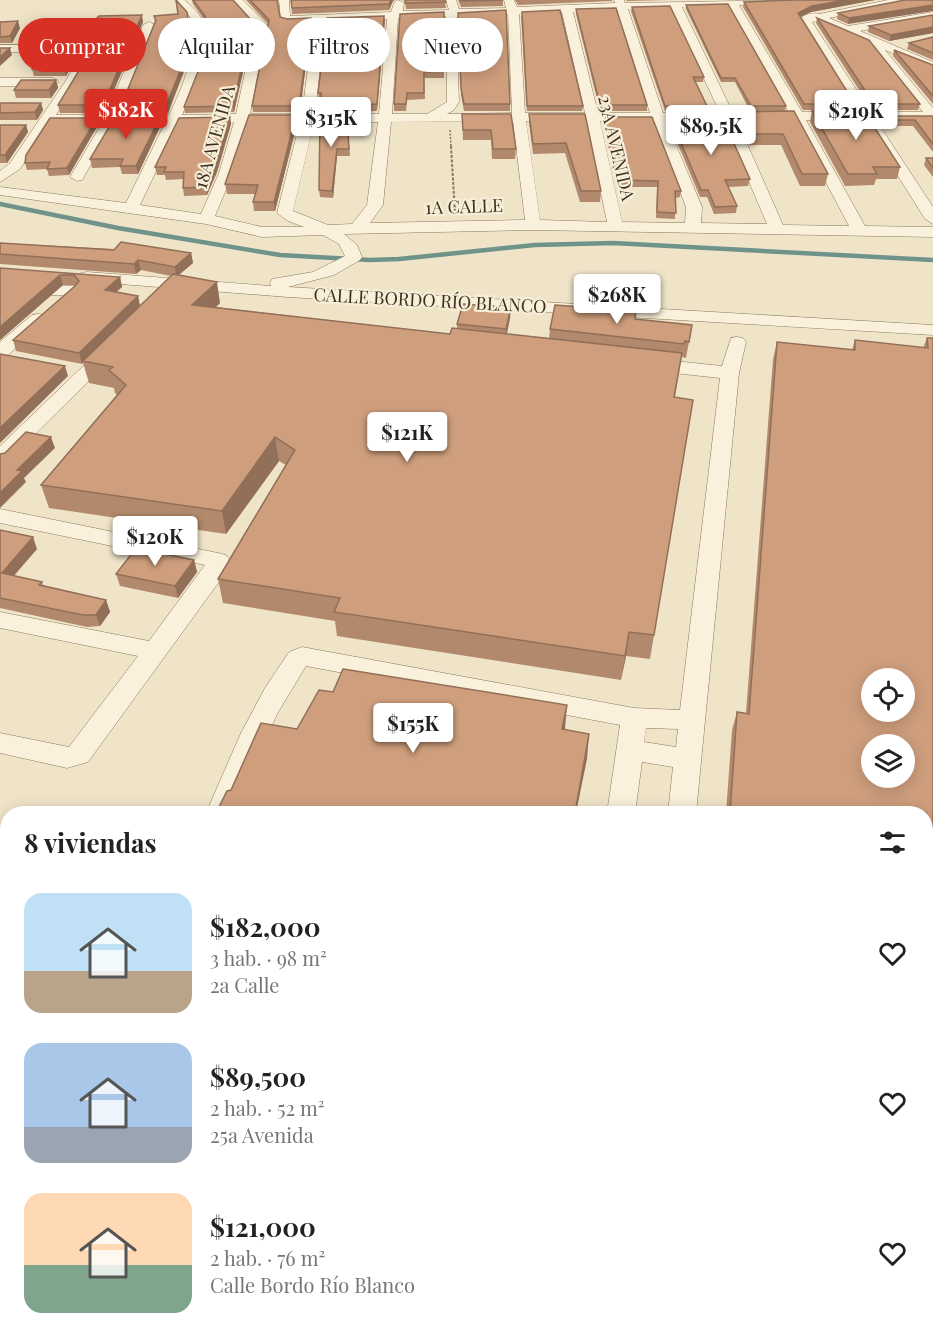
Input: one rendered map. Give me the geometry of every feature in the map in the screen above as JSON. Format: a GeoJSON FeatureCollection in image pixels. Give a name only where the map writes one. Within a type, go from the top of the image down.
{"type":"FeatureCollection","features":[{"type":"Feature","properties":{"kind":"street","name":"18A AVENIDA"},"geometry":{"type":"LineString","coordinates":[[206,219],[219,194],[242,118],[261,25],[237,0]]}},
{"type":"Feature","properties":{"kind":"street"},"geometry":{"type":"LineString","coordinates":[[284,0],[285,18],[287,19]]}},
{"type":"Feature","properties":{"kind":"street"},"geometry":{"type":"LineString","coordinates":[[357,228],[375,205],[393,15],[399,10],[398,0]]}},
{"type":"Feature","properties":{"kind":"street"},"geometry":{"type":"LineString","coordinates":[[451,0],[455,13]]}},
{"type":"Feature","properties":{"kind":"street"},"geometry":{"type":"LineString","coordinates":[[320,18],[342,13],[393,15],[455,13],[511,6],[619,4],[676,6],[794,0]]}},
{"type":"Feature","properties":{"kind":"street"},"geometry":{"type":"LineString","coordinates":[[130,210],[188,89],[200,31],[194,14],[180,1]]}},
{"type":"Feature","properties":{"kind":"street"},"geometry":{"type":"LineString","coordinates":[[778,1],[929,63]]}},
{"type":"Feature","properties":{"kind":"street"},"geometry":{"type":"LineString","coordinates":[[732,2],[859,230]]}},
{"type":"Feature","properties":{"kind":"street"},"geometry":{"type":"LineString","coordinates":[[619,4],[658,117],[694,207],[693,227]]}},
{"type":"Feature","properties":{"kind":"street"},"geometry":{"type":"LineString","coordinates":[[917,4],[805,20],[933,219]]}},
{"type":"Feature","properties":{"kind":"street"},"geometry":{"type":"LineString","coordinates":[[511,6],[519,117],[533,225]]}},
{"type":"Feature","properties":{"kind":"street","name":"23A AVENIDA"},"geometry":{"type":"LineString","coordinates":[[556,6],[591,117],[615,225]]}},
{"type":"Feature","properties":{"kind":"street"},"geometry":{"type":"LineString","coordinates":[[676,6],[777,229]]}},
{"type":"Feature","properties":{"kind":"street"},"geometry":{"type":"LineString","coordinates":[[429,118],[449,107],[453,102],[450,18],[455,13]]}},
{"type":"Feature","properties":{"kind":"street"},"geometry":{"type":"LineString","coordinates":[[847,30],[933,15]]}},
{"type":"Feature","properties":{"kind":"street"},"geometry":{"type":"LineString","coordinates":[[77,177],[111,119],[149,25]]}},
{"type":"Feature","properties":{"kind":"street"},"geometry":{"type":"LineString","coordinates":[[871,40],[933,116]]}},
{"type":"Feature","properties":{"kind":"street"},"geometry":{"type":"LineString","coordinates":[[887,47],[910,42]]}},
{"type":"Feature","properties":{"kind":"street"},"geometry":{"type":"LineString","coordinates":[[0,49],[18,46]]}},
{"type":"Feature","properties":{"kind":"street"},"geometry":{"type":"LineString","coordinates":[[0,178],[15,166],[44,123],[50,104],[71,82],[77,72]]}},
{"type":"Feature","properties":{"kind":"street"},"geometry":{"type":"LineString","coordinates":[[0,288],[162,297],[215,285],[295,280],[339,267],[354,256],[348,242],[319,229],[312,223],[285,213],[308,118],[314,72]]}},
{"type":"Feature","properties":{"kind":"street"},"geometry":{"type":"LineString","coordinates":[[0,82],[71,82]]}},
{"type":"Feature","properties":{"kind":"street"},"geometry":{"type":"LineString","coordinates":[[21,126],[111,119],[933,116]]}},
{"type":"Feature","properties":{"kind":"street","name":"1A CALLE"},"geometry":{"type":"LineString","coordinates":[[0,191],[206,219],[262,232],[306,232],[319,229],[357,228],[615,225],[933,232]]}},
{"type":"Feature","properties":{"kind":"street","name":"CALLE BORDO RÍO BLANCO"},"geometry":{"type":"LineString","coordinates":[[0,271],[288,292],[933,330]]}},
{"type":"Feature","properties":{"kind":"street"},"geometry":{"type":"LineString","coordinates":[[0,354],[70,291]]}},
{"type":"Feature","properties":{"kind":"street"},"geometry":{"type":"LineString","coordinates":[[0,458],[127,333]]}},
{"type":"Feature","properties":{"kind":"street"},"geometry":{"type":"LineString","coordinates":[[683,806],[730,373],[737,342]]}},
{"type":"Feature","properties":{"kind":"street"},"geometry":{"type":"LineString","coordinates":[[0,354],[22,360]]}},
{"type":"Feature","properties":{"kind":"street"},"geometry":{"type":"LineString","coordinates":[[623,361],[730,373]]}},
{"type":"Feature","properties":{"kind":"street"},"geometry":{"type":"LineString","coordinates":[[66,368],[87,372]]}},
{"type":"Feature","properties":{"kind":"street"},"geometry":{"type":"LineString","coordinates":[[0,428],[26,433]]}},
{"type":"Feature","properties":{"kind":"street"},"geometry":{"type":"LineString","coordinates":[[0,516],[218,560],[216,570],[78,755],[73,758],[0,743]]}},
{"type":"Feature","properties":{"kind":"street"},"geometry":{"type":"LineString","coordinates":[[0,620],[154,651]]}},
{"type":"Feature","properties":{"kind":"street"},"geometry":{"type":"LineString","coordinates":[[223,806],[260,720],[281,680],[302,656],[634,718],[692,720]]}},
{"type":"Feature","properties":{"kind":"street"},"geometry":{"type":"LineString","coordinates":[[622,806],[634,718]]}},
{"type":"Feature","properties":{"kind":"street"},"geometry":{"type":"LineString","coordinates":[[630,750],[687,759]]}},
{"type":"Feature","properties":{"kind":"path"},"geometry":{"type":"LineString","coordinates":[[449,118],[456,227]]}},
{"type":"Feature","properties":{"kind":"building"},"geometry":{"type":"Polygon","coordinates":[[[176,0],[187,12],[188,18],[158,18],[158,72],[180,72],[166,106],[121,106],[135,72],[146,72],[146,45],[156,20],[154,16],[178,14],[176,0]]]}},
{"type":"Feature","properties":{"kind":"building"},"geometry":{"type":"Polygon","coordinates":[[[193,0],[233,0],[249,18],[205,18],[193,0]]]}},
{"type":"Feature","properties":{"kind":"building"},"geometry":{"type":"Polygon","coordinates":[[[250,0],[277,0],[280,17],[287,19],[287,72],[304,72],[299,106],[252,106],[259,72],[275,72],[275,18],[267,18],[250,0]]]}},
{"type":"Feature","properties":{"kind":"building"},"geometry":{"type":"Polygon","coordinates":[[[291,0],[391,0],[389,4],[292,8],[291,0]]]}},
{"type":"Feature","properties":{"kind":"building"},"geometry":{"type":"Polygon","coordinates":[[[406,0],[445,0],[446,2],[405,3],[406,0]]]}},
{"type":"Feature","properties":{"kind":"building"},"geometry":{"type":"Polygon","coordinates":[[[846,0],[812,6],[798,13],[855,104],[804,104],[744,2],[846,0]]]}},
{"type":"Feature","properties":{"kind":"building"},"geometry":{"type":"Polygon","coordinates":[[[905,0],[933,0],[933,5],[849,18],[838,13],[905,0]]]}},
{"type":"Feature","properties":{"kind":"building"},"geometry":{"type":"Polygon","coordinates":[[[728,4],[786,106],[751,106],[735,78],[721,78],[686,5],[728,4]]]}},
{"type":"Feature","properties":{"kind":"building"},"geometry":{"type":"Polygon","coordinates":[[[670,6],[704,77],[693,77],[707,106],[665,106],[632,7],[670,6]]]}},
{"type":"Feature","properties":{"kind":"building"},"geometry":{"type":"Polygon","coordinates":[[[616,8],[647,105],[600,105],[576,9],[616,8]]]}},
{"type":"Feature","properties":{"kind":"building"},"geometry":{"type":"Polygon","coordinates":[[[506,10],[510,104],[464,104],[460,72],[503,72],[503,18],[458,18],[458,13],[506,10]]]}},
{"type":"Feature","properties":{"kind":"building"},"geometry":{"type":"Polygon","coordinates":[[[560,10],[583,106],[527,106],[522,12],[560,10]]]}},
{"type":"Feature","properties":{"kind":"building"},"geometry":{"type":"Polygon","coordinates":[[[444,12],[444,18],[402,18],[402,72],[424,72],[424,93],[407,93],[406,104],[394,104],[400,14],[444,12]]]}},
{"type":"Feature","properties":{"kind":"building"},"geometry":{"type":"Polygon","coordinates":[[[142,15],[141,18],[97,18],[99,16],[142,15]]]}},
{"type":"Feature","properties":{"kind":"building"},"geometry":{"type":"Polygon","coordinates":[[[933,15],[933,27],[891,35],[869,26],[933,15]]]}},
{"type":"Feature","properties":{"kind":"building"},"geometry":{"type":"Polygon","coordinates":[[[384,16],[384,18],[327,18],[384,16]]]}},
{"type":"Feature","properties":{"kind":"building"},"geometry":{"type":"Polygon","coordinates":[[[817,18],[869,40],[920,104],[874,104],[817,18]]]}},
{"type":"Feature","properties":{"kind":"building"},"geometry":{"type":"Polygon","coordinates":[[[18,21],[10,36],[0,37],[0,22],[18,21]]]}},
{"type":"Feature","properties":{"kind":"building"},"geometry":{"type":"Polygon","coordinates":[[[933,37],[933,53],[909,43],[933,37]]]}},
{"type":"Feature","properties":{"kind":"building"},"geometry":{"type":"Polygon","coordinates":[[[0,48],[10,48],[0,57],[0,48]]]}},
{"type":"Feature","properties":{"kind":"building"},"geometry":{"type":"Polygon","coordinates":[[[894,50],[933,65],[933,96],[894,50]]]}},
{"type":"Feature","properties":{"kind":"building"},"geometry":{"type":"Polygon","coordinates":[[[78,72],[117,72],[103,105],[58,105],[78,72]]]}},
{"type":"Feature","properties":{"kind":"building"},"geometry":{"type":"Polygon","coordinates":[[[198,72],[241,72],[233,106],[184,107],[198,72]]]}},
{"type":"Feature","properties":{"kind":"building"},"geometry":{"type":"Polygon","coordinates":[[[321,72],[380,72],[377,104],[321,105],[321,93],[318,93],[321,72]]]}},
{"type":"Feature","properties":{"kind":"building"},"geometry":{"type":"Polygon","coordinates":[[[21,80],[56,80],[49,90],[14,90],[21,80]]]}},
{"type":"Feature","properties":{"kind":"building"},"geometry":{"type":"Polygon","coordinates":[[[0,103],[41,103],[35,112],[0,113],[0,103]]]}},
{"type":"Feature","properties":{"kind":"building"},"geometry":{"type":"Polygon","coordinates":[[[794,111],[828,174],[802,174],[783,134],[752,134],[742,112],[794,111]]]}},
{"type":"Feature","properties":{"kind":"building"},"geometry":{"type":"Polygon","coordinates":[[[812,111],[864,111],[900,167],[873,167],[877,174],[848,174],[812,111]]]}},
{"type":"Feature","properties":{"kind":"building"},"geometry":{"type":"Polygon","coordinates":[[[462,114],[511,114],[516,149],[493,149],[491,130],[463,130],[462,114]]]}},
{"type":"Feature","properties":{"kind":"building"},"geometry":{"type":"Polygon","coordinates":[[[529,114],[585,114],[601,191],[581,191],[566,143],[533,144],[529,114]]]}},
{"type":"Feature","properties":{"kind":"building"},"geometry":{"type":"Polygon","coordinates":[[[249,115],[296,115],[274,202],[253,202],[258,185],[225,184],[249,115]]]}},
{"type":"Feature","properties":{"kind":"building"},"geometry":{"type":"Polygon","coordinates":[[[882,116],[933,116],[933,144],[915,120],[884,120],[882,116]]]}},
{"type":"Feature","properties":{"kind":"building"},"geometry":{"type":"Polygon","coordinates":[[[115,117],[160,117],[136,166],[120,166],[123,159],[90,159],[115,117]]]}},
{"type":"Feature","properties":{"kind":"building"},"geometry":{"type":"Polygon","coordinates":[[[230,117],[216,165],[206,187],[183,188],[184,172],[164,172],[166,167],[155,167],[179,118],[230,117]]]}},
{"type":"Feature","properties":{"kind":"building"},"geometry":{"type":"Polygon","coordinates":[[[320,117],[347,117],[349,149],[337,149],[332,191],[319,190],[320,117]]]}},
{"type":"Feature","properties":{"kind":"building"},"geometry":{"type":"Polygon","coordinates":[[[603,117],[652,117],[681,191],[675,191],[676,213],[657,212],[658,181],[617,180],[603,117]]]}},
{"type":"Feature","properties":{"kind":"building"},"geometry":{"type":"Polygon","coordinates":[[[670,117],[722,117],[750,179],[725,180],[737,206],[715,207],[708,190],[701,190],[670,117]]]}},
{"type":"Feature","properties":{"kind":"building"},"geometry":{"type":"Polygon","coordinates":[[[50,118],[97,118],[67,168],[47,169],[50,162],[25,163],[26,155],[50,118]]]}},
{"type":"Feature","properties":{"kind":"building"},"geometry":{"type":"Polygon","coordinates":[[[0,125],[26,125],[5,155],[0,155],[0,125]]]}},
{"type":"Feature","properties":{"kind":"building"},"geometry":{"type":"Polygon","coordinates":[[[926,158],[933,158],[933,168],[926,158]]]}},
{"type":"Feature","properties":{"kind":"building"},"geometry":{"type":"Polygon","coordinates":[[[121,242],[191,253],[175,267],[138,260],[134,264],[0,254],[0,243],[114,250],[121,242]]]}},
{"type":"Feature","properties":{"kind":"building"},"geometry":{"type":"Polygon","coordinates":[[[0,268],[120,277],[105,290],[138,296],[79,353],[13,340],[79,281],[74,275],[60,275],[0,327],[0,268]]]}},
{"type":"Feature","properties":{"kind":"building"},"geometry":{"type":"Polygon","coordinates":[[[173,274],[217,282],[192,305],[450,334],[452,328],[682,353],[674,397],[693,400],[654,635],[629,632],[625,656],[334,612],[340,598],[218,579],[295,450],[275,437],[222,511],[41,485],[126,385],[109,370],[113,367],[83,361],[173,274]]]}},
{"type":"Feature","properties":{"kind":"building"},"geometry":{"type":"Polygon","coordinates":[[[463,304],[511,307],[506,329],[457,324],[463,304]]]}},
{"type":"Feature","properties":{"kind":"building"},"geometry":{"type":"Polygon","coordinates":[[[555,305],[636,311],[635,319],[692,325],[689,342],[685,341],[684,344],[550,329],[555,305]]]}},
{"type":"Feature","properties":{"kind":"building"},"geometry":{"type":"Polygon","coordinates":[[[927,338],[933,338],[933,806],[730,806],[737,712],[749,714],[777,342],[855,350],[855,340],[928,348],[927,338]]]}},
{"type":"Feature","properties":{"kind":"building"},"geometry":{"type":"Polygon","coordinates":[[[0,354],[65,366],[0,428],[0,354]]]}},
{"type":"Feature","properties":{"kind":"building"},"geometry":{"type":"Polygon","coordinates":[[[26,432],[51,437],[17,470],[22,471],[0,493],[0,454],[5,453],[26,432]]]}},
{"type":"Feature","properties":{"kind":"building"},"geometry":{"type":"Polygon","coordinates":[[[0,530],[33,537],[2,573],[42,582],[39,585],[106,600],[96,615],[83,615],[0,598],[0,530]]]}},
{"type":"Feature","properties":{"kind":"building"},"geometry":{"type":"Polygon","coordinates":[[[136,548],[194,560],[175,586],[116,574],[136,548]]]}},
{"type":"Feature","properties":{"kind":"building"},"geometry":{"type":"Polygon","coordinates":[[[343,669],[567,705],[562,729],[589,734],[576,806],[220,806],[227,791],[231,790],[261,723],[297,729],[319,690],[333,692],[343,669]]]}},
{"type":"Feature","properties":{"kind":"waterway"},"geometry":{"type":"LineString","coordinates":[[0,204],[118,228],[280,255],[370,260],[399,259],[535,245],[613,243],[933,260]]}}]}
